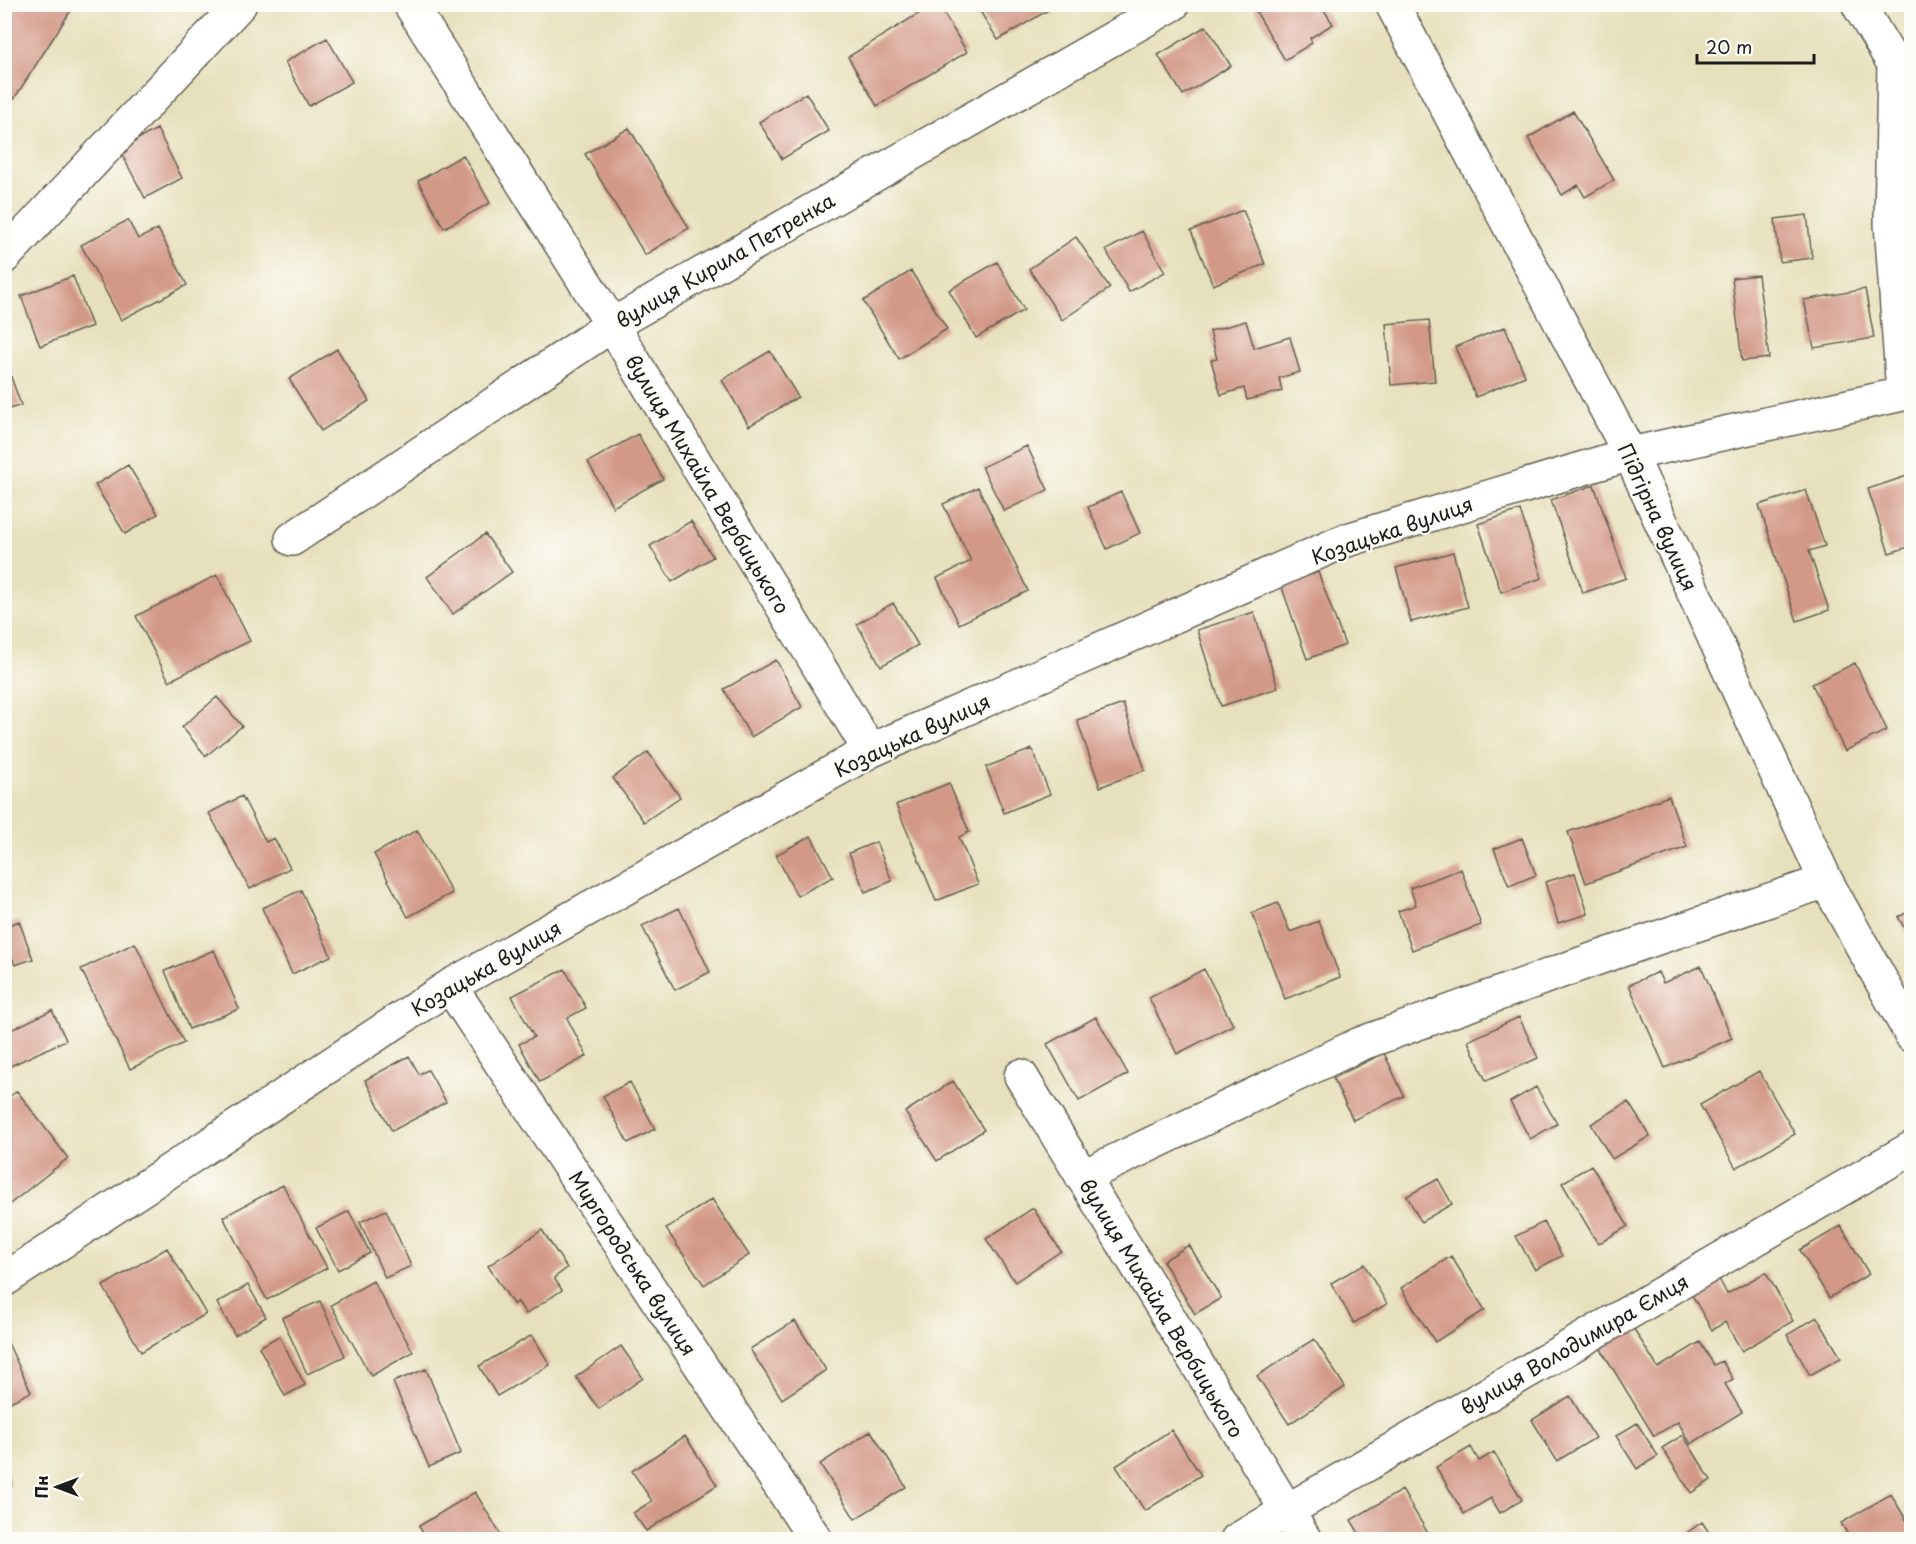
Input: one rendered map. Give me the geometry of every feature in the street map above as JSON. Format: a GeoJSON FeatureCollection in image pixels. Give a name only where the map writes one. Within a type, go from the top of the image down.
{"type":"FeatureCollection","features":[{"type":"Feature","properties":{"kind":"street"},"geometry":{"type":"LineString","coordinates":[[4,257],[240,4]]}},
{"type":"Feature","properties":{"kind":"street","name":"вулиця Михайла Вербицького"},"geometry":{"type":"LineString","coordinates":[[410,4],[612,325],[870,751]]}},
{"type":"Feature","properties":{"kind":"street","name":"вулиця Кирила Петренка"},"geometry":{"type":"LineString","coordinates":[[292,540],[612,325],[1173,4]]}},
{"type":"Feature","properties":{"kind":"street","name":"Підгірна вулиця"},"geometry":{"type":"LineString","coordinates":[[1392,4],[1630,454],[1826,881],[1911,1036]]}},
{"type":"Feature","properties":{"kind":"street"},"geometry":{"type":"LineString","coordinates":[[1858,4],[1894,64],[1891,223],[1907,392]]}},
{"type":"Feature","properties":{"kind":"street","name":"Козацька вулиця"},"geometry":{"type":"LineString","coordinates":[[4,1280],[450,986],[870,751],[1344,541],[1630,454],[1907,392]]}},
{"type":"Feature","properties":{"kind":"street"},"geometry":{"type":"LineString","coordinates":[[1082,1177],[1360,1044],[1592,960],[1826,881]]}},
{"type":"Feature","properties":{"kind":"street","name":"Миргородська вулиця"},"geometry":{"type":"LineString","coordinates":[[450,986],[816,1539]]}},
{"type":"Feature","properties":{"kind":"street","name":"вулиця Михайла Вербицького"},"geometry":{"type":"LineString","coordinates":[[1021,1076],[1286,1512],[1305,1539]]}},
{"type":"Feature","properties":{"kind":"street","name":"вулиця Володимира Ємця"},"geometry":{"type":"LineString","coordinates":[[1237,1539],[1911,1148]]}},
{"type":"Feature","properties":{"kind":"building"},"geometry":{"type":"Polygon","coordinates":[[[4,4],[75,4],[14,99],[4,93],[4,4]]]}},
{"type":"Feature","properties":{"kind":"building"},"geometry":{"type":"Polygon","coordinates":[[[934,4],[938,4],[967,52],[877,106],[848,57],[934,4]]]}},
{"type":"Feature","properties":{"kind":"building"},"geometry":{"type":"Polygon","coordinates":[[[1320,4],[1333,24],[1310,38],[1312,43],[1285,60],[1252,5],[1320,4]]]}},
{"type":"Feature","properties":{"kind":"building"},"geometry":{"type":"Polygon","coordinates":[[[976,5],[1057,5],[998,40],[976,5]]]}},
{"type":"Feature","properties":{"kind":"building"},"geometry":{"type":"Polygon","coordinates":[[[1206,26],[1231,66],[1183,95],[1158,55],[1206,26]]]}},
{"type":"Feature","properties":{"kind":"building"},"geometry":{"type":"Polygon","coordinates":[[[327,38],[352,82],[309,106],[285,62],[327,38]]]}},
{"type":"Feature","properties":{"kind":"building"},"geometry":{"type":"Polygon","coordinates":[[[806,93],[829,131],[782,159],[759,122],[806,93]]]}},
{"type":"Feature","properties":{"kind":"building"},"geometry":{"type":"Polygon","coordinates":[[[1573,111],[1614,180],[1585,197],[1578,185],[1562,195],[1528,138],[1573,111]]]}},
{"type":"Feature","properties":{"kind":"building"},"geometry":{"type":"Polygon","coordinates":[[[629,128],[689,228],[645,255],[585,154],[629,128]]]}},
{"type":"Feature","properties":{"kind":"building"},"geometry":{"type":"Polygon","coordinates":[[[157,129],[182,178],[145,198],[119,149],[157,129]]]}},
{"type":"Feature","properties":{"kind":"building"},"geometry":{"type":"Polygon","coordinates":[[[463,155],[490,203],[444,228],[418,181],[463,155]]]}},
{"type":"Feature","properties":{"kind":"building"},"geometry":{"type":"Polygon","coordinates":[[[1243,210],[1265,264],[1213,285],[1191,231],[1243,210]]]}},
{"type":"Feature","properties":{"kind":"building"},"geometry":{"type":"Polygon","coordinates":[[[1807,215],[1812,258],[1780,262],[1775,219],[1807,215]]]}},
{"type":"Feature","properties":{"kind":"building"},"geometry":{"type":"Polygon","coordinates":[[[128,220],[138,239],[158,229],[187,285],[121,320],[81,245],[128,220]]]}},
{"type":"Feature","properties":{"kind":"building"},"geometry":{"type":"Polygon","coordinates":[[[1142,231],[1165,272],[1129,292],[1106,250],[1142,231]]]}},
{"type":"Feature","properties":{"kind":"building"},"geometry":{"type":"Polygon","coordinates":[[[1076,237],[1110,288],[1062,320],[1029,269],[1076,237]]]}},
{"type":"Feature","properties":{"kind":"building"},"geometry":{"type":"Polygon","coordinates":[[[997,262],[1024,310],[976,338],[949,290],[997,262]]]}},
{"type":"Feature","properties":{"kind":"building"},"geometry":{"type":"Polygon","coordinates":[[[911,271],[947,329],[899,359],[863,301],[911,271]]]}},
{"type":"Feature","properties":{"kind":"building"},"geometry":{"type":"Polygon","coordinates":[[[1758,275],[1769,358],[1742,361],[1732,278],[1758,275]]]}},
{"type":"Feature","properties":{"kind":"building"},"geometry":{"type":"Polygon","coordinates":[[[73,276],[92,326],[40,346],[21,296],[73,276]]]}},
{"type":"Feature","properties":{"kind":"building"},"geometry":{"type":"Polygon","coordinates":[[[1865,289],[1874,338],[1814,348],[1804,300],[1865,289]]]}},
{"type":"Feature","properties":{"kind":"building"},"geometry":{"type":"Polygon","coordinates":[[[1429,320],[1435,381],[1391,385],[1386,324],[1429,320]]]}},
{"type":"Feature","properties":{"kind":"building"},"geometry":{"type":"Polygon","coordinates":[[[1246,321],[1254,348],[1290,337],[1300,372],[1279,378],[1282,391],[1247,400],[1244,388],[1221,395],[1211,360],[1217,359],[1210,331],[1246,321]]]}},
{"type":"Feature","properties":{"kind":"building"},"geometry":{"type":"Polygon","coordinates":[[[1505,327],[1525,376],[1476,397],[1455,347],[1505,327]]]}},
{"type":"Feature","properties":{"kind":"building"},"geometry":{"type":"Polygon","coordinates":[[[337,349],[369,401],[321,431],[289,379],[337,349]]]}},
{"type":"Feature","properties":{"kind":"building"},"geometry":{"type":"Polygon","coordinates":[[[770,351],[798,397],[749,426],[722,380],[770,351]]]}},
{"type":"Feature","properties":{"kind":"building"},"geometry":{"type":"Polygon","coordinates":[[[4,361],[21,405],[4,411],[4,361]]]}},
{"type":"Feature","properties":{"kind":"building"},"geometry":{"type":"Polygon","coordinates":[[[638,434],[663,479],[613,507],[588,462],[638,434]]]}},
{"type":"Feature","properties":{"kind":"building"},"geometry":{"type":"Polygon","coordinates":[[[1027,446],[1048,490],[1004,511],[982,467],[1027,446]]]}},
{"type":"Feature","properties":{"kind":"building"},"geometry":{"type":"Polygon","coordinates":[[[128,465],[158,514],[125,534],[95,485],[128,465]]]}},
{"type":"Feature","properties":{"kind":"building"},"geometry":{"type":"Polygon","coordinates":[[[1907,476],[1912,490],[1912,546],[1889,553],[1868,489],[1907,476]]]}},
{"type":"Feature","properties":{"kind":"building"},"geometry":{"type":"Polygon","coordinates":[[[1594,485],[1626,578],[1583,593],[1551,500],[1594,485]]]}},
{"type":"Feature","properties":{"kind":"building"},"geometry":{"type":"Polygon","coordinates":[[[978,487],[1028,591],[959,624],[937,578],[971,561],[943,504],[978,487]]]}},
{"type":"Feature","properties":{"kind":"building"},"geometry":{"type":"Polygon","coordinates":[[[1806,490],[1825,546],[1809,551],[1829,610],[1797,621],[1759,505],[1806,490]]]}},
{"type":"Feature","properties":{"kind":"building"},"geometry":{"type":"Polygon","coordinates":[[[1121,492],[1140,533],[1107,549],[1088,507],[1121,492]]]}},
{"type":"Feature","properties":{"kind":"building"},"geometry":{"type":"Polygon","coordinates":[[[1520,510],[1542,578],[1501,592],[1478,524],[1520,510]]]}},
{"type":"Feature","properties":{"kind":"building"},"geometry":{"type":"Polygon","coordinates":[[[691,521],[713,557],[672,582],[650,546],[691,521]]]}},
{"type":"Feature","properties":{"kind":"building"},"geometry":{"type":"Polygon","coordinates":[[[485,534],[512,572],[453,614],[427,577],[485,534]]]}},
{"type":"Feature","properties":{"kind":"building"},"geometry":{"type":"Polygon","coordinates":[[[1453,552],[1468,607],[1411,622],[1396,568],[1453,552]]]}},
{"type":"Feature","properties":{"kind":"building"},"geometry":{"type":"Polygon","coordinates":[[[1318,572],[1345,645],[1307,659],[1281,585],[1318,572]]]}},
{"type":"Feature","properties":{"kind":"building"},"geometry":{"type":"Polygon","coordinates":[[[217,575],[250,641],[169,681],[136,616],[217,575]]]}},
{"type":"Feature","properties":{"kind":"building"},"geometry":{"type":"Polygon","coordinates":[[[893,603],[918,645],[881,666],[857,624],[893,603]]]}},
{"type":"Feature","properties":{"kind":"building"},"geometry":{"type":"Polygon","coordinates":[[[1254,612],[1278,688],[1221,706],[1197,630],[1254,612]]]}},
{"type":"Feature","properties":{"kind":"building"},"geometry":{"type":"Polygon","coordinates":[[[776,660],[802,707],[751,737],[724,689],[776,660]]]}},
{"type":"Feature","properties":{"kind":"building"},"geometry":{"type":"Polygon","coordinates":[[[1855,663],[1887,730],[1845,751],[1812,684],[1855,663]]]}},
{"type":"Feature","properties":{"kind":"building"},"geometry":{"type":"Polygon","coordinates":[[[217,697],[242,726],[206,756],[182,727],[217,697]]]}},
{"type":"Feature","properties":{"kind":"building"},"geometry":{"type":"Polygon","coordinates":[[[1123,704],[1145,770],[1100,787],[1077,720],[1123,704]]]}},
{"type":"Feature","properties":{"kind":"building"},"geometry":{"type":"Polygon","coordinates":[[[1032,749],[1050,794],[1004,813],[986,767],[1032,749]]]}},
{"type":"Feature","properties":{"kind":"building"},"geometry":{"type":"Polygon","coordinates":[[[648,752],[680,797],[644,822],[613,778],[648,752]]]}},
{"type":"Feature","properties":{"kind":"building"},"geometry":{"type":"Polygon","coordinates":[[[949,783],[969,832],[959,837],[978,884],[936,901],[896,805],[949,783]]]}},
{"type":"Feature","properties":{"kind":"building"},"geometry":{"type":"Polygon","coordinates":[[[242,796],[266,842],[274,838],[290,868],[250,889],[209,813],[242,796]]]}},
{"type":"Feature","properties":{"kind":"building"},"geometry":{"type":"Polygon","coordinates":[[[1669,796],[1687,847],[1586,883],[1568,832],[1669,796]]]}},
{"type":"Feature","properties":{"kind":"building"},"geometry":{"type":"Polygon","coordinates":[[[417,830],[452,893],[408,917],[374,854],[417,830]]]}},
{"type":"Feature","properties":{"kind":"building"},"geometry":{"type":"Polygon","coordinates":[[[811,836],[833,877],[797,896],[776,855],[811,836]]]}},
{"type":"Feature","properties":{"kind":"building"},"geometry":{"type":"Polygon","coordinates":[[[1522,838],[1536,875],[1509,886],[1494,849],[1522,838]]]}},
{"type":"Feature","properties":{"kind":"building"},"geometry":{"type":"Polygon","coordinates":[[[876,842],[892,881],[865,892],[849,853],[876,842]]]}},
{"type":"Feature","properties":{"kind":"building"},"geometry":{"type":"Polygon","coordinates":[[[1461,869],[1481,925],[1412,950],[1398,911],[1416,905],[1410,888],[1461,869]]]}},
{"type":"Feature","properties":{"kind":"building"},"geometry":{"type":"Polygon","coordinates":[[[1575,873],[1588,914],[1558,923],[1545,882],[1575,873]]]}},
{"type":"Feature","properties":{"kind":"building"},"geometry":{"type":"Polygon","coordinates":[[[301,890],[331,956],[292,974],[262,908],[301,890]]]}},
{"type":"Feature","properties":{"kind":"building"},"geometry":{"type":"Polygon","coordinates":[[[1278,903],[1290,932],[1319,921],[1340,977],[1285,999],[1252,913],[1278,903]]]}},
{"type":"Feature","properties":{"kind":"building"},"geometry":{"type":"Polygon","coordinates":[[[679,908],[710,972],[675,990],[642,926],[679,908]]]}},
{"type":"Feature","properties":{"kind":"building"},"geometry":{"type":"Polygon","coordinates":[[[1912,910],[1912,941],[1898,917],[1912,910]]]}},
{"type":"Feature","properties":{"kind":"building"},"geometry":{"type":"Polygon","coordinates":[[[19,921],[33,959],[15,965],[4,936],[4,927],[19,921]]]}},
{"type":"Feature","properties":{"kind":"building"},"geometry":{"type":"Polygon","coordinates":[[[135,943],[184,1043],[130,1069],[81,969],[135,943]]]}},
{"type":"Feature","properties":{"kind":"building"},"geometry":{"type":"Polygon","coordinates":[[[214,950],[239,1009],[189,1029],[165,971],[214,950]]]}},
{"type":"Feature","properties":{"kind":"building"},"geometry":{"type":"Polygon","coordinates":[[[1701,966],[1732,1038],[1665,1068],[1629,985],[1658,972],[1663,983],[1701,966]]]}},
{"type":"Feature","properties":{"kind":"building"},"geometry":{"type":"Polygon","coordinates":[[[565,969],[586,1008],[567,1018],[587,1056],[540,1082],[519,1044],[534,1037],[512,996],[565,969]]]}},
{"type":"Feature","properties":{"kind":"building"},"geometry":{"type":"Polygon","coordinates":[[[1204,969],[1233,1025],[1177,1054],[1149,998],[1204,969]]]}},
{"type":"Feature","properties":{"kind":"building"},"geometry":{"type":"Polygon","coordinates":[[[52,1010],[66,1040],[4,1069],[4,1020],[9,1031],[52,1010]]]}},
{"type":"Feature","properties":{"kind":"building"},"geometry":{"type":"Polygon","coordinates":[[[1096,1017],[1128,1074],[1079,1101],[1047,1044],[1096,1017]]]}},
{"type":"Feature","properties":{"kind":"building"},"geometry":{"type":"Polygon","coordinates":[[[1519,1017],[1538,1058],[1486,1081],[1468,1041],[1519,1017]]]}},
{"type":"Feature","properties":{"kind":"building"},"geometry":{"type":"Polygon","coordinates":[[[1384,1053],[1404,1096],[1353,1120],[1333,1078],[1384,1053]]]}},
{"type":"Feature","properties":{"kind":"building"},"geometry":{"type":"Polygon","coordinates":[[[409,1056],[419,1074],[428,1070],[446,1102],[392,1131],[365,1080],[409,1056]]]}},
{"type":"Feature","properties":{"kind":"building"},"geometry":{"type":"Polygon","coordinates":[[[1759,1071],[1795,1134],[1736,1168],[1700,1105],[1759,1071]]]}},
{"type":"Feature","properties":{"kind":"building"},"geometry":{"type":"Polygon","coordinates":[[[953,1081],[984,1130],[937,1161],[905,1112],[953,1081]]]}},
{"type":"Feature","properties":{"kind":"building"},"geometry":{"type":"Polygon","coordinates":[[[630,1082],[655,1129],[628,1143],[603,1096],[630,1082]]]}},
{"type":"Feature","properties":{"kind":"building"},"geometry":{"type":"Polygon","coordinates":[[[1536,1087],[1557,1124],[1530,1139],[1510,1102],[1536,1087]]]}},
{"type":"Feature","properties":{"kind":"building"},"geometry":{"type":"Polygon","coordinates":[[[17,1091],[68,1158],[6,1207],[4,1101],[17,1091]]]}},
{"type":"Feature","properties":{"kind":"building"},"geometry":{"type":"Polygon","coordinates":[[[1628,1102],[1650,1136],[1612,1159],[1591,1124],[1628,1102]]]}},
{"type":"Feature","properties":{"kind":"building"},"geometry":{"type":"Polygon","coordinates":[[[1591,1165],[1628,1226],[1598,1244],[1562,1183],[1591,1165]]]}},
{"type":"Feature","properties":{"kind":"building"},"geometry":{"type":"Polygon","coordinates":[[[1438,1179],[1452,1204],[1421,1222],[1407,1196],[1438,1179]]]}},
{"type":"Feature","properties":{"kind":"building"},"geometry":{"type":"Polygon","coordinates":[[[283,1185],[327,1268],[267,1300],[223,1217],[283,1185]]]}},
{"type":"Feature","properties":{"kind":"building"},"geometry":{"type":"Polygon","coordinates":[[[712,1199],[749,1255],[704,1285],[666,1229],[712,1199]]]}},
{"type":"Feature","properties":{"kind":"building"},"geometry":{"type":"Polygon","coordinates":[[[1033,1208],[1061,1251],[1015,1282],[986,1239],[1033,1208]]]}},
{"type":"Feature","properties":{"kind":"building"},"geometry":{"type":"Polygon","coordinates":[[[386,1210],[411,1266],[385,1278],[360,1222],[386,1210]]]}},
{"type":"Feature","properties":{"kind":"building"},"geometry":{"type":"Polygon","coordinates":[[[349,1211],[370,1253],[338,1270],[316,1228],[349,1211]]]}},
{"type":"Feature","properties":{"kind":"building"},"geometry":{"type":"Polygon","coordinates":[[[1544,1222],[1562,1256],[1535,1270],[1516,1236],[1544,1222]]]}},
{"type":"Feature","properties":{"kind":"building"},"geometry":{"type":"Polygon","coordinates":[[[1841,1226],[1869,1274],[1829,1298],[1800,1250],[1841,1226]]]}},
{"type":"Feature","properties":{"kind":"building"},"geometry":{"type":"Polygon","coordinates":[[[542,1230],[567,1268],[554,1278],[562,1290],[526,1314],[518,1302],[513,1304],[488,1266],[542,1230]]]}},
{"type":"Feature","properties":{"kind":"building"},"geometry":{"type":"Polygon","coordinates":[[[1189,1245],[1221,1298],[1195,1314],[1163,1261],[1189,1245]]]}},
{"type":"Feature","properties":{"kind":"building"},"geometry":{"type":"Polygon","coordinates":[[[167,1248],[206,1314],[141,1352],[103,1286],[167,1248]]]}},
{"type":"Feature","properties":{"kind":"building"},"geometry":{"type":"Polygon","coordinates":[[[1451,1256],[1485,1310],[1435,1342],[1401,1288],[1451,1256]]]}},
{"type":"Feature","properties":{"kind":"building"},"geometry":{"type":"Polygon","coordinates":[[[1364,1264],[1387,1304],[1354,1323],[1331,1283],[1364,1264]]]}},
{"type":"Feature","properties":{"kind":"building"},"geometry":{"type":"Polygon","coordinates":[[[1766,1272],[1793,1321],[1742,1351],[1725,1322],[1712,1330],[1692,1295],[1719,1279],[1727,1294],[1766,1272]]]}},
{"type":"Feature","properties":{"kind":"building"},"geometry":{"type":"Polygon","coordinates":[[[373,1281],[413,1352],[371,1376],[331,1305],[373,1281]]]}},
{"type":"Feature","properties":{"kind":"building"},"geometry":{"type":"Polygon","coordinates":[[[248,1285],[266,1317],[235,1335],[217,1303],[248,1285]]]}},
{"type":"Feature","properties":{"kind":"building"},"geometry":{"type":"Polygon","coordinates":[[[320,1301],[345,1356],[307,1374],[282,1318],[320,1301]]]}},
{"type":"Feature","properties":{"kind":"building"},"geometry":{"type":"Polygon","coordinates":[[[1817,1317],[1841,1358],[1810,1375],[1787,1335],[1817,1317]]]}},
{"type":"Feature","properties":{"kind":"building"},"geometry":{"type":"Polygon","coordinates":[[[795,1321],[826,1370],[782,1399],[750,1349],[795,1321]]]}},
{"type":"Feature","properties":{"kind":"building"},"geometry":{"type":"Polygon","coordinates":[[[1632,1326],[1658,1368],[1700,1342],[1714,1365],[1722,1361],[1733,1379],[1725,1384],[1742,1412],[1691,1444],[1678,1422],[1654,1436],[1599,1346],[1632,1326]]]}},
{"type":"Feature","properties":{"kind":"building"},"geometry":{"type":"Polygon","coordinates":[[[532,1335],[550,1365],[497,1396],[479,1366],[532,1335]]]}},
{"type":"Feature","properties":{"kind":"building"},"geometry":{"type":"Polygon","coordinates":[[[279,1336],[305,1385],[285,1396],[259,1347],[279,1336]]]}},
{"type":"Feature","properties":{"kind":"building"},"geometry":{"type":"Polygon","coordinates":[[[1314,1339],[1345,1387],[1289,1424],[1257,1376],[1314,1339]]]}},
{"type":"Feature","properties":{"kind":"building"},"geometry":{"type":"Polygon","coordinates":[[[7,1341],[31,1392],[4,1405],[4,1342],[7,1341]]]}},
{"type":"Feature","properties":{"kind":"building"},"geometry":{"type":"Polygon","coordinates":[[[621,1346],[643,1378],[599,1409],[576,1377],[621,1346]]]}},
{"type":"Feature","properties":{"kind":"building"},"geometry":{"type":"Polygon","coordinates":[[[426,1369],[461,1453],[429,1467],[393,1382],[426,1369]]]}},
{"type":"Feature","properties":{"kind":"building"},"geometry":{"type":"Polygon","coordinates":[[[1570,1396],[1595,1438],[1557,1461],[1532,1420],[1570,1396]]]}},
{"type":"Feature","properties":{"kind":"building"},"geometry":{"type":"Polygon","coordinates":[[[1637,1423],[1658,1456],[1637,1469],[1616,1436],[1637,1423]]]}},
{"type":"Feature","properties":{"kind":"building"},"geometry":{"type":"Polygon","coordinates":[[[1171,1430],[1201,1475],[1145,1511],[1116,1466],[1171,1430]]]}},
{"type":"Feature","properties":{"kind":"building"},"geometry":{"type":"Polygon","coordinates":[[[871,1431],[906,1487],[855,1519],[820,1464],[871,1431]]]}},
{"type":"Feature","properties":{"kind":"building"},"geometry":{"type":"Polygon","coordinates":[[[1683,1435],[1711,1480],[1691,1493],[1662,1448],[1683,1435]]]}},
{"type":"Feature","properties":{"kind":"building"},"geometry":{"type":"Polygon","coordinates":[[[685,1436],[717,1485],[646,1531],[633,1513],[652,1501],[632,1471],[685,1436]]]}},
{"type":"Feature","properties":{"kind":"building"},"geometry":{"type":"Polygon","coordinates":[[[1471,1447],[1479,1461],[1494,1452],[1522,1500],[1500,1513],[1491,1498],[1464,1514],[1436,1467],[1471,1447]]]}},
{"type":"Feature","properties":{"kind":"building"},"geometry":{"type":"Polygon","coordinates":[[[4,1466],[11,1484],[4,1486],[4,1466]]]}},
{"type":"Feature","properties":{"kind":"building"},"geometry":{"type":"Polygon","coordinates":[[[1402,1490],[1432,1540],[1363,1540],[1351,1520],[1402,1490]]]}},
{"type":"Feature","properties":{"kind":"building"},"geometry":{"type":"Polygon","coordinates":[[[475,1492],[504,1540],[427,1540],[419,1526],[475,1492]]]}},
{"type":"Feature","properties":{"kind":"building"},"geometry":{"type":"Polygon","coordinates":[[[1891,1494],[1912,1530],[1912,1540],[1851,1540],[1841,1523],[1891,1494]]]}},
{"type":"Feature","properties":{"kind":"building"},"geometry":{"type":"Polygon","coordinates":[[[1702,1522],[1714,1540],[1687,1540],[1684,1535],[1702,1522]]]}}]}
